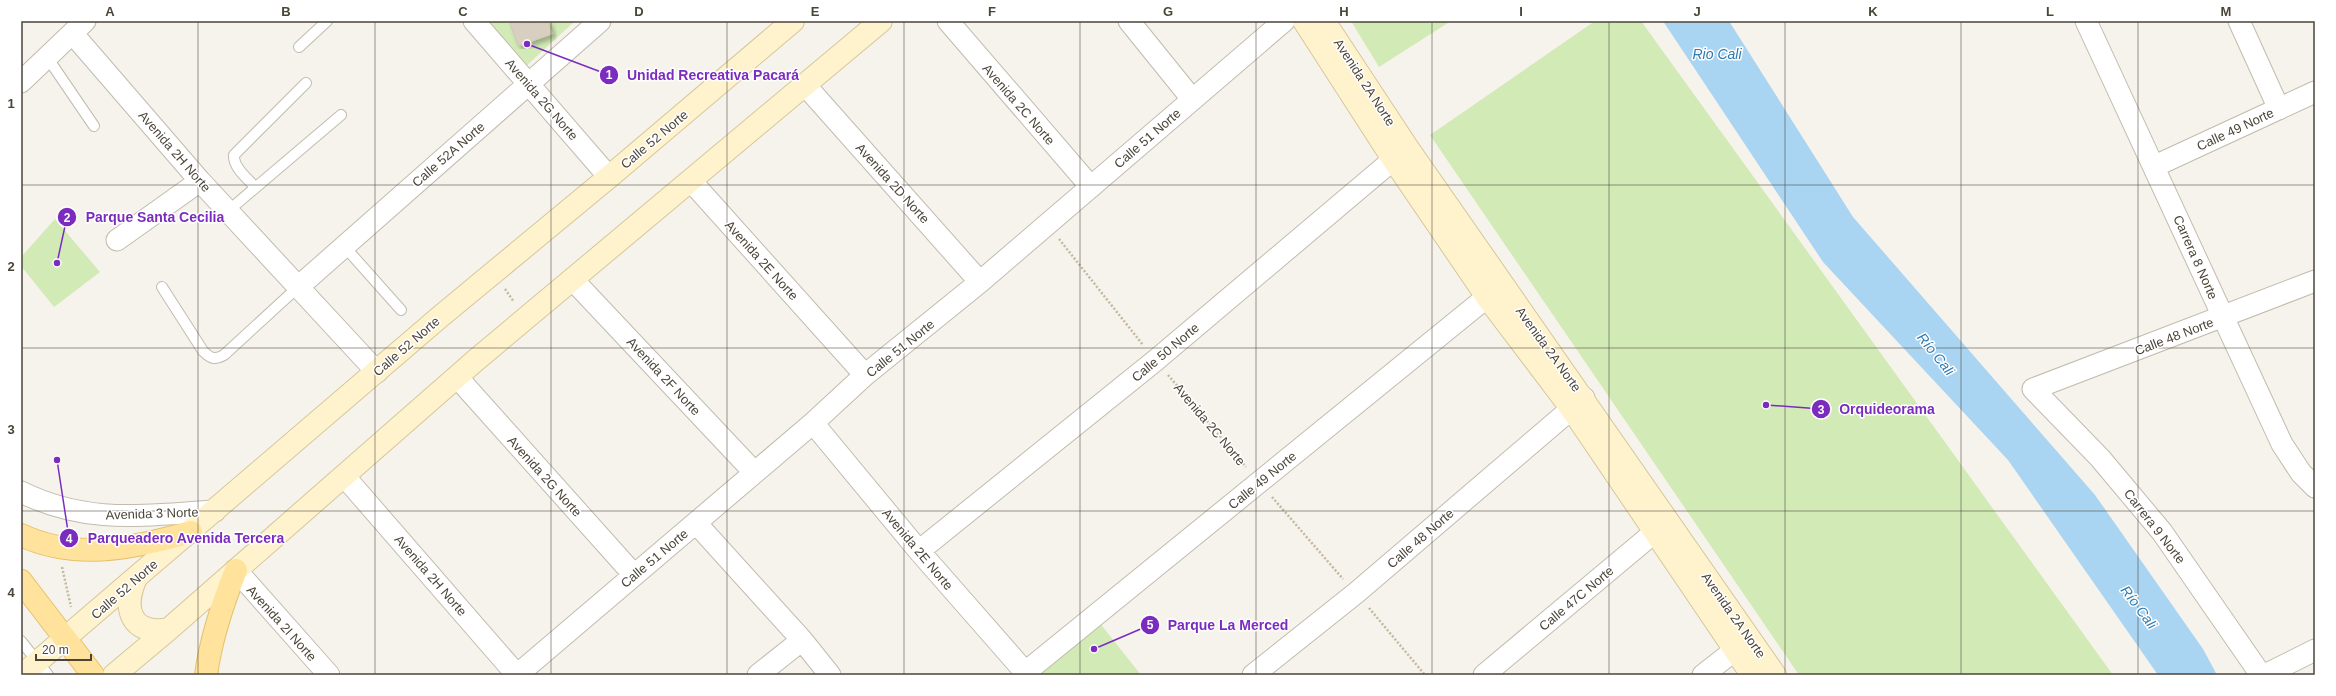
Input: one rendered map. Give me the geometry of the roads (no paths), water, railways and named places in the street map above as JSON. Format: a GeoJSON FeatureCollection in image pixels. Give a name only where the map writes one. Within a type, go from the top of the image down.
{"type":"FeatureCollection","features":[{"type":"Feature","properties":{"kind":"main road","name":"Calle 52 Norte"},"geometry":{"type":"LineString","coordinates":[[36,670],[73,632],[216,511],[376,372],[793,21]]}},
{"type":"Feature","properties":{"kind":"main road"},"geometry":{"type":"LineString","coordinates":[[114,675],[169,629],[457,377],[881,21]]}},
{"type":"Feature","properties":{"kind":"main road","name":"Avenida 2A Norte"},"geometry":{"type":"LineString","coordinates":[[1304,21],[1400,153],[1495,291],[1578,403],[1661,527],[1743,643],[1776,675]]}},
{"type":"Feature","properties":{"kind":"main road","name":"Avenida 2A Norte"},"geometry":{"type":"LineString","coordinates":[[1324,21],[1400,153]]}},
{"type":"Feature","properties":{"kind":"main road"},"geometry":{"type":"LineString","coordinates":[[21,535],[61,549],[111,549],[134,547],[191,532]]}},
{"type":"Feature","properties":{"kind":"main road"},"geometry":{"type":"LineString","coordinates":[[206,675],[209,654],[220,611],[236,570]]}},
{"type":"Feature","properties":{"kind":"main road"},"geometry":{"type":"LineString","coordinates":[[136,578],[130,591],[128,605],[133,618],[143,628],[156,632],[169,629]]}},
{"type":"Feature","properties":{"kind":"main road"},"geometry":{"type":"LineString","coordinates":[[21,581],[73,632],[93,675]]}},
{"type":"Feature","properties":{"kind":"main road","name":"Avenida 2A Norte"},"geometry":{"type":"LineString","coordinates":[[1743,643],[1752,675]]}},
{"type":"Feature","properties":{"kind":"street","name":"Avenida 2G Norte"},"geometry":{"type":"LineString","coordinates":[[474,21],[609,177]]}},
{"type":"Feature","properties":{"kind":"street","name":"Calle 52A Norte"},"geometry":{"type":"LineString","coordinates":[[297,288],[600,21]]}},
{"type":"Feature","properties":{"kind":"street","name":"Avenida 2C Norte"},"geometry":{"type":"LineString","coordinates":[[948,21],[1091,187]]}},
{"type":"Feature","properties":{"kind":"street"},"geometry":{"type":"LineString","coordinates":[[1129,21],[1192,99]]}},
{"type":"Feature","properties":{"kind":"street","name":"Calle 51 Norte"},"geometry":{"type":"LineString","coordinates":[[517,675],[813,423],[865,376],[980,282],[1284,21]]}},
{"type":"Feature","properties":{"kind":"street","name":"Carrera 8 Norte"},"geometry":{"type":"LineString","coordinates":[[2086,21],[2155,166],[2223,318],[2282,444],[2301,473],[2315,487]]}},
{"type":"Feature","properties":{"kind":"street"},"geometry":{"type":"LineString","coordinates":[[2239,21],[2279,109]]}},
{"type":"Feature","properties":{"kind":"street"},"geometry":{"type":"LineString","coordinates":[[21,82],[79,28]]}},
{"type":"Feature","properties":{"kind":"street","name":"Avenida 2H Norte"},"geometry":{"type":"LineString","coordinates":[[79,28],[200,181],[376,372]]}},
{"type":"Feature","properties":{"kind":"street","name":"Avenida 2D Norte"},"geometry":{"type":"LineString","coordinates":[[805,85],[980,282]]}},
{"type":"Feature","properties":{"kind":"street","name":"Calle 49 Norte"},"geometry":{"type":"LineString","coordinates":[[2155,166],[2315,92]]}},
{"type":"Feature","properties":{"kind":"street","name":"Calle 50 Norte"},"geometry":{"type":"LineString","coordinates":[[919,551],[1156,360],[1400,153]]}},
{"type":"Feature","properties":{"kind":"street"},"geometry":{"type":"LineString","coordinates":[[117,240],[200,181]]}},
{"type":"Feature","properties":{"kind":"street","name":"Avenida 2E Norte"},"geometry":{"type":"LineString","coordinates":[[691,181],[865,376]]}},
{"type":"Feature","properties":{"kind":"street","name":"Avenida 2F Norte"},"geometry":{"type":"LineString","coordinates":[[573,280],[754,472]]}},
{"type":"Feature","properties":{"kind":"street","name":"Calle 48 Norte"},"geometry":{"type":"LineString","coordinates":[[2033,390],[2223,318],[2315,281]]}},
{"type":"Feature","properties":{"kind":"street","name":"Calle 49 Norte"},"geometry":{"type":"LineString","coordinates":[[1023,674],[1495,291]]}},
{"type":"Feature","properties":{"kind":"street","name":"Avenida 2G Norte"},"geometry":{"type":"LineString","coordinates":[[457,377],[634,575]]}},
{"type":"Feature","properties":{"kind":"street","name":"Carrera 9 Norte"},"geometry":{"type":"LineString","coordinates":[[2033,390],[2100,458],[2162,532],[2261,675]]}},
{"type":"Feature","properties":{"kind":"street","name":"Calle 48 Norte"},"geometry":{"type":"LineString","coordinates":[[1253,675],[1356,593],[1578,403]]}},
{"type":"Feature","properties":{"kind":"street","name":"Avenida 2E Norte"},"geometry":{"type":"LineString","coordinates":[[813,423],[1023,674]]}},
{"type":"Feature","properties":{"kind":"street","name":"Avenida 2H Norte"},"geometry":{"type":"LineString","coordinates":[[344,476],[517,675]]}},
{"type":"Feature","properties":{"kind":"street","name":"Avenida 3 Norte"},"geometry":{"type":"LineString","coordinates":[[21,492],[58,508],[112,516],[216,511]]}},
{"type":"Feature","properties":{"kind":"street"},"geometry":{"type":"LineString","coordinates":[[696,522],[802,640],[830,675]]}},
{"type":"Feature","properties":{"kind":"street","name":"Calle 47C Norte"},"geometry":{"type":"LineString","coordinates":[[1484,675],[1661,527]]}},
{"type":"Feature","properties":{"kind":"street","name":"Avenida 2I Norte"},"geometry":{"type":"LineString","coordinates":[[236,570],[329,675]]}},
{"type":"Feature","properties":{"kind":"street"},"geometry":{"type":"LineString","coordinates":[[758,675],[802,640]]}},
{"type":"Feature","properties":{"kind":"street"},"geometry":{"type":"LineString","coordinates":[[1703,675],[1743,643]]}},
{"type":"Feature","properties":{"kind":"street"},"geometry":{"type":"LineString","coordinates":[[2265,675],[2315,650]]}},
{"type":"Feature","properties":{"kind":"lane"},"geometry":{"type":"LineString","coordinates":[[299,47],[327,21]]}},
{"type":"Feature","properties":{"kind":"lane"},"geometry":{"type":"LineString","coordinates":[[47,58],[94,126]]}},
{"type":"Feature","properties":{"kind":"lane"},"geometry":{"type":"LineString","coordinates":[[255,187],[236,166],[233,161],[234,155],[306,83]]}},
{"type":"Feature","properties":{"kind":"lane"},"geometry":{"type":"LineString","coordinates":[[228,211],[341,115]]}},
{"type":"Feature","properties":{"kind":"lane"},"geometry":{"type":"LineString","coordinates":[[344,246],[400,310]]}},
{"type":"Feature","properties":{"kind":"lane"},"geometry":{"type":"LineString","coordinates":[[162,287],[203,351],[209,357],[216,359],[224,355],[297,288]]}},
{"type":"Feature","properties":{"kind":"lane"},"geometry":{"type":"LineString","coordinates":[[21,641],[36,670]]}},
{"type":"Feature","properties":{"kind":"water","name":"Rio Cali"},"geometry":{"type":"Polygon","coordinates":[[[1663,21],[1729,21],[1853,217],[2095,495],[2203,649],[2217,675],[2158,675],[2008,460],[1823,262],[1663,21]]]}},
{"type":"Feature","properties":{"kind":"place","name":"Unidad Recreativa Pacará"},"geometry":{"type":"Point","coordinates":[527,44]}},
{"type":"Feature","properties":{"kind":"place","name":"Parque Santa Cecilia"},"geometry":{"type":"Point","coordinates":[57,263]}},
{"type":"Feature","properties":{"kind":"place","name":"Orquideorama"},"geometry":{"type":"Point","coordinates":[1766,405]}},
{"type":"Feature","properties":{"kind":"place","name":"Parqueadero Avenida Tercera"},"geometry":{"type":"Point","coordinates":[57,460]}},
{"type":"Feature","properties":{"kind":"place","name":"Parque La Merced"},"geometry":{"type":"Point","coordinates":[1094,649]}},
{"type":"Feature","properties":{"kind":"water label","name":"Río Cali"},"geometry":{"type":"Point","coordinates":[1936,354]}},
{"type":"Feature","properties":{"kind":"water label","name":"Río Cali"},"geometry":{"type":"Point","coordinates":[2139,607]}}]}
